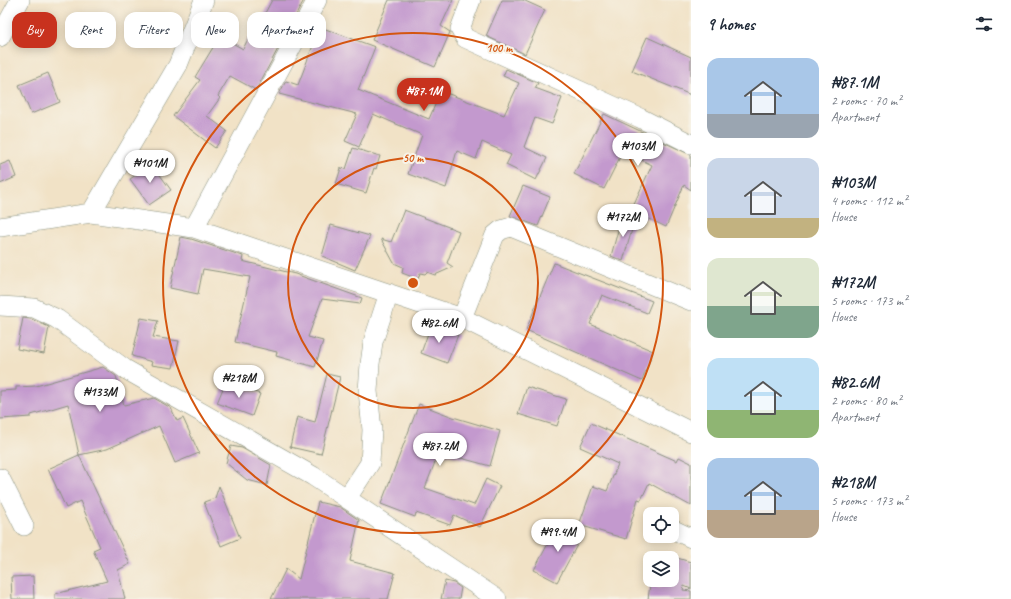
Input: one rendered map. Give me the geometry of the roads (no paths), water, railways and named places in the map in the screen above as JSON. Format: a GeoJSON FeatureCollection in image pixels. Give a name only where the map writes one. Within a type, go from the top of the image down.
{"type":"FeatureCollection","features":[{"type":"Feature","properties":{"kind":"street"},"geometry":{"type":"LineString","coordinates":[[0,37],[20,0]]}},
{"type":"Feature","properties":{"kind":"street"},"geometry":{"type":"LineString","coordinates":[[90,212],[178,65],[204,0]]}},
{"type":"Feature","properties":{"kind":"street"},"geometry":{"type":"LineString","coordinates":[[194,228],[317,0]]}},
{"type":"Feature","properties":{"kind":"street"},"geometry":{"type":"LineString","coordinates":[[471,0],[460,29],[465,38],[640,118],[691,144]]}},
{"type":"Feature","properties":{"kind":"street"},"geometry":{"type":"LineString","coordinates":[[0,227],[90,212],[194,228],[462,318],[691,432]]}},
{"type":"Feature","properties":{"kind":"street"},"geometry":{"type":"LineString","coordinates":[[462,318],[495,235],[501,230],[511,227],[691,301]]}},
{"type":"Feature","properties":{"kind":"street"},"geometry":{"type":"LineString","coordinates":[[347,498],[370,463],[372,430],[368,391],[370,364],[373,342],[389,293]]}},
{"type":"Feature","properties":{"kind":"street"},"geometry":{"type":"LineString","coordinates":[[0,306],[34,308],[57,319],[125,369],[313,476],[497,599]]}},
{"type":"Feature","properties":{"kind":"street"},"geometry":{"type":"LineString","coordinates":[[0,478],[24,526]]}},
{"type":"Feature","properties":{"kind":"street"},"geometry":{"type":"LineString","coordinates":[[679,532],[691,538]]}}]}
